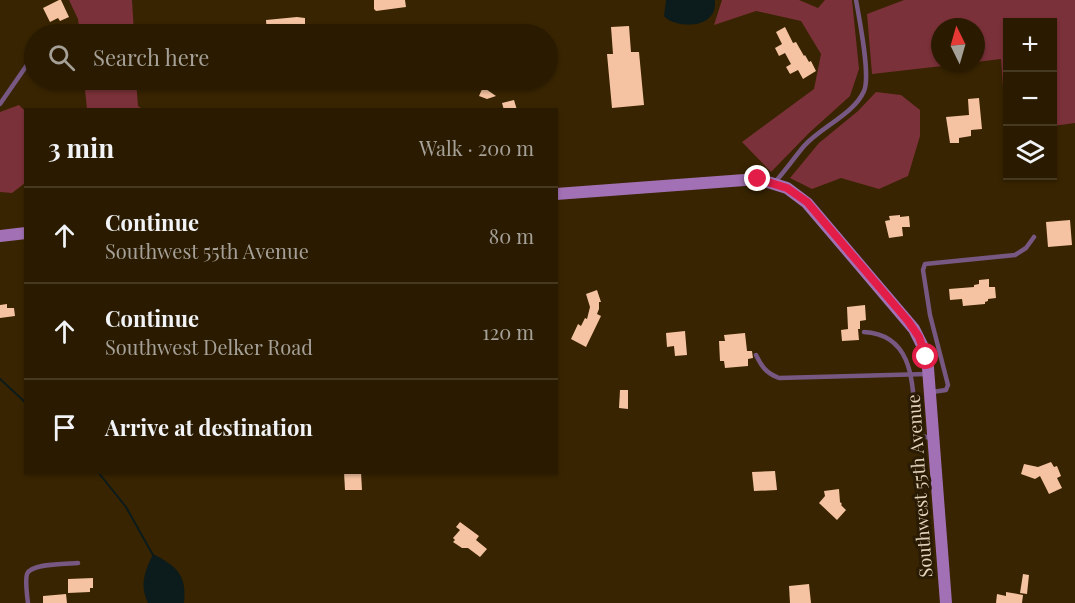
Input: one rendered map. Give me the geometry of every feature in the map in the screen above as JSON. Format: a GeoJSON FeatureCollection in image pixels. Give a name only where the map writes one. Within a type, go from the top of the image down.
{"type":"FeatureCollection","features":[{"type":"Feature","properties":{"kind":"street","name":"Southwest 55th Avenue"},"geometry":{"type":"LineString","coordinates":[[558,194],[758,179],[787,188],[807,202],[914,329],[923,347],[930,392],[946,603]]}},
{"type":"Feature","properties":{"kind":"street"},"geometry":{"type":"LineString","coordinates":[[0,236],[24,233]]}},
{"type":"Feature","properties":{"kind":"lane"},"geometry":{"type":"LineString","coordinates":[[773,184],[804,146],[825,127],[853,108],[865,89],[863,35],[856,0]]}},
{"type":"Feature","properties":{"kind":"lane"},"geometry":{"type":"LineString","coordinates":[[0,104],[24,69]]}},
{"type":"Feature","properties":{"kind":"lane"},"geometry":{"type":"LineString","coordinates":[[930,392],[946,390],[948,385],[930,315],[923,270],[925,264],[1015,255],[1026,248],[1034,237]]}},
{"type":"Feature","properties":{"kind":"lane"},"geometry":{"type":"LineString","coordinates":[[864,332],[876,332],[887,336],[906,357],[916,432],[919,436],[933,438]]}},
{"type":"Feature","properties":{"kind":"lane"},"geometry":{"type":"LineString","coordinates":[[756,355],[763,369],[779,378],[928,374]]}},
{"type":"Feature","properties":{"kind":"lane"},"geometry":{"type":"LineString","coordinates":[[28,603],[27,576],[31,569],[78,563]]}},
{"type":"Feature","properties":{"kind":"shaded area"},"geometry":{"type":"Polygon","coordinates":[[[69,0],[132,0],[133,24],[79,24],[69,0]]]}},
{"type":"Feature","properties":{"kind":"shaded area"},"geometry":{"type":"Polygon","coordinates":[[[666,0],[715,0],[715,7],[714,12],[705,21],[679,24],[664,16],[666,0]]]}},
{"type":"Feature","properties":{"kind":"shaded area"},"geometry":{"type":"Polygon","coordinates":[[[722,0],[799,0],[818,8],[825,0],[852,0],[859,69],[850,96],[771,172],[742,142],[814,89],[821,54],[801,21],[756,11],[714,25],[722,0]]]}},
{"type":"Feature","properties":{"kind":"shaded area"},"geometry":{"type":"Polygon","coordinates":[[[904,0],[1075,0],[1075,123],[1057,125],[1057,18],[1003,18],[1003,88],[1001,59],[985,61],[985,18],[931,18],[931,67],[872,74],[867,14],[904,0]]]}},
{"type":"Feature","properties":{"kind":"shaded area"},"geometry":{"type":"Polygon","coordinates":[[[85,90],[137,90],[138,106],[141,108],[87,108],[85,90]]]}},
{"type":"Feature","properties":{"kind":"shaded area"},"geometry":{"type":"Polygon","coordinates":[[[876,92],[901,95],[920,110],[920,136],[908,176],[879,189],[841,178],[812,189],[790,178],[819,143],[858,111],[876,92]]]}},
{"type":"Feature","properties":{"kind":"shaded area"},"geometry":{"type":"Polygon","coordinates":[[[19,105],[24,110],[24,184],[12,193],[0,192],[0,112],[19,105]]]}},
{"type":"Feature","properties":{"kind":"shaded area"},"geometry":{"type":"Polygon","coordinates":[[[153,554],[174,567],[182,578],[184,603],[148,603],[144,584],[153,554]]]}},
{"type":"Feature","properties":{"kind":"building"},"geometry":{"type":"Polygon","coordinates":[[[59,0],[69,17],[60,21],[58,18],[50,22],[43,8],[59,0]]]}},
{"type":"Feature","properties":{"kind":"building"},"geometry":{"type":"Polygon","coordinates":[[[374,0],[405,0],[406,7],[376,11],[374,0]]]}},
{"type":"Feature","properties":{"kind":"building"},"geometry":{"type":"Polygon","coordinates":[[[297,17],[305,18],[305,24],[266,24],[266,20],[297,17]]]}},
{"type":"Feature","properties":{"kind":"building"},"geometry":{"type":"Polygon","coordinates":[[[629,26],[631,52],[639,52],[644,105],[612,108],[607,54],[613,54],[611,27],[629,26]]]}},
{"type":"Feature","properties":{"kind":"building"},"geometry":{"type":"Polygon","coordinates":[[[785,27],[793,43],[796,42],[816,71],[803,79],[798,70],[790,74],[786,67],[791,64],[785,53],[779,56],[775,48],[782,44],[776,32],[785,27]]]}},
{"type":"Feature","properties":{"kind":"building"},"geometry":{"type":"Polygon","coordinates":[[[482,90],[487,90],[496,96],[487,99],[479,96],[482,90]]]}},
{"type":"Feature","properties":{"kind":"building"},"geometry":{"type":"Polygon","coordinates":[[[979,98],[982,129],[971,130],[971,136],[959,138],[959,143],[950,143],[946,117],[969,115],[968,99],[979,98]]]}},
{"type":"Feature","properties":{"kind":"building"},"geometry":{"type":"Polygon","coordinates":[[[514,100],[516,108],[503,108],[502,103],[514,100]]]}},
{"type":"Feature","properties":{"kind":"building"},"geometry":{"type":"Polygon","coordinates":[[[900,215],[900,217],[909,216],[910,227],[902,227],[903,236],[889,238],[885,221],[890,220],[889,216],[900,215]]]}},
{"type":"Feature","properties":{"kind":"building"},"geometry":{"type":"Polygon","coordinates":[[[1070,220],[1072,245],[1048,247],[1046,222],[1070,220]]]}},
{"type":"Feature","properties":{"kind":"building"},"geometry":{"type":"Polygon","coordinates":[[[989,279],[989,287],[995,287],[996,298],[988,299],[985,304],[963,306],[962,299],[950,300],[949,289],[974,287],[979,284],[979,280],[989,279]]]}},
{"type":"Feature","properties":{"kind":"building"},"geometry":{"type":"Polygon","coordinates":[[[597,290],[601,302],[599,302],[597,314],[601,316],[586,347],[571,339],[578,324],[581,326],[585,318],[587,319],[590,307],[586,294],[597,290]]]}},
{"type":"Feature","properties":{"kind":"building"},"geometry":{"type":"Polygon","coordinates":[[[7,304],[7,308],[14,308],[15,316],[0,318],[0,305],[7,304]]]}},
{"type":"Feature","properties":{"kind":"building"},"geometry":{"type":"Polygon","coordinates":[[[865,305],[866,320],[860,321],[859,340],[842,341],[841,330],[848,329],[847,307],[865,305]]]}},
{"type":"Feature","properties":{"kind":"building"},"geometry":{"type":"Polygon","coordinates":[[[685,331],[687,355],[675,356],[674,346],[667,347],[666,333],[685,331]]]}},
{"type":"Feature","properties":{"kind":"building"},"geometry":{"type":"Polygon","coordinates":[[[745,333],[747,351],[752,351],[753,358],[748,359],[748,366],[725,368],[724,361],[720,361],[719,341],[725,341],[724,335],[745,333]]]}},
{"type":"Feature","properties":{"kind":"building"},"geometry":{"type":"Polygon","coordinates":[[[620,390],[628,390],[628,409],[619,408],[620,390]]]}},
{"type":"Feature","properties":{"kind":"building"},"geometry":{"type":"Polygon","coordinates":[[[1051,462],[1054,467],[1057,466],[1061,476],[1057,478],[1062,488],[1049,494],[1040,476],[1035,479],[1021,474],[1024,464],[1038,467],[1051,462]]]}},
{"type":"Feature","properties":{"kind":"building"},"geometry":{"type":"Polygon","coordinates":[[[775,471],[777,490],[754,491],[752,472],[775,471]]]}},
{"type":"Feature","properties":{"kind":"building"},"geometry":{"type":"Polygon","coordinates":[[[344,474],[361,474],[362,490],[345,490],[344,474]]]}},
{"type":"Feature","properties":{"kind":"building"},"geometry":{"type":"Polygon","coordinates":[[[839,489],[841,505],[846,510],[837,520],[819,503],[825,496],[824,491],[839,489]]]}},
{"type":"Feature","properties":{"kind":"building"},"geometry":{"type":"Polygon","coordinates":[[[460,522],[479,536],[476,540],[487,549],[480,557],[468,548],[462,548],[453,542],[455,540],[453,538],[460,530],[456,527],[460,522]]]}},
{"type":"Feature","properties":{"kind":"building"},"geometry":{"type":"Polygon","coordinates":[[[1023,574],[1029,575],[1027,594],[1020,593],[1023,574]]]}},
{"type":"Feature","properties":{"kind":"building"},"geometry":{"type":"Polygon","coordinates":[[[93,578],[93,588],[90,588],[90,592],[68,593],[68,579],[93,578]]]}},
{"type":"Feature","properties":{"kind":"building"},"geometry":{"type":"Polygon","coordinates":[[[809,584],[811,603],[790,603],[789,586],[809,584]]]}},
{"type":"Feature","properties":{"kind":"building"},"geometry":{"type":"Polygon","coordinates":[[[1006,592],[1023,595],[1022,603],[996,603],[997,594],[1006,596],[1006,592]]]}},
{"type":"Feature","properties":{"kind":"building"},"geometry":{"type":"Polygon","coordinates":[[[66,594],[67,603],[43,603],[43,596],[66,594]]]}},
{"type":"Feature","properties":{"kind":"waterway"},"geometry":{"type":"LineString","coordinates":[[0,379],[24,401]]}},
{"type":"Feature","properties":{"kind":"waterway"},"geometry":{"type":"LineString","coordinates":[[100,474],[126,507],[153,555]]}},
{"type":"Feature","properties":{"kind":"route"},"geometry":{"type":"LineString","coordinates":[[758,179],[787,188],[807,202],[908,321],[919,337],[926,357]]}}]}
